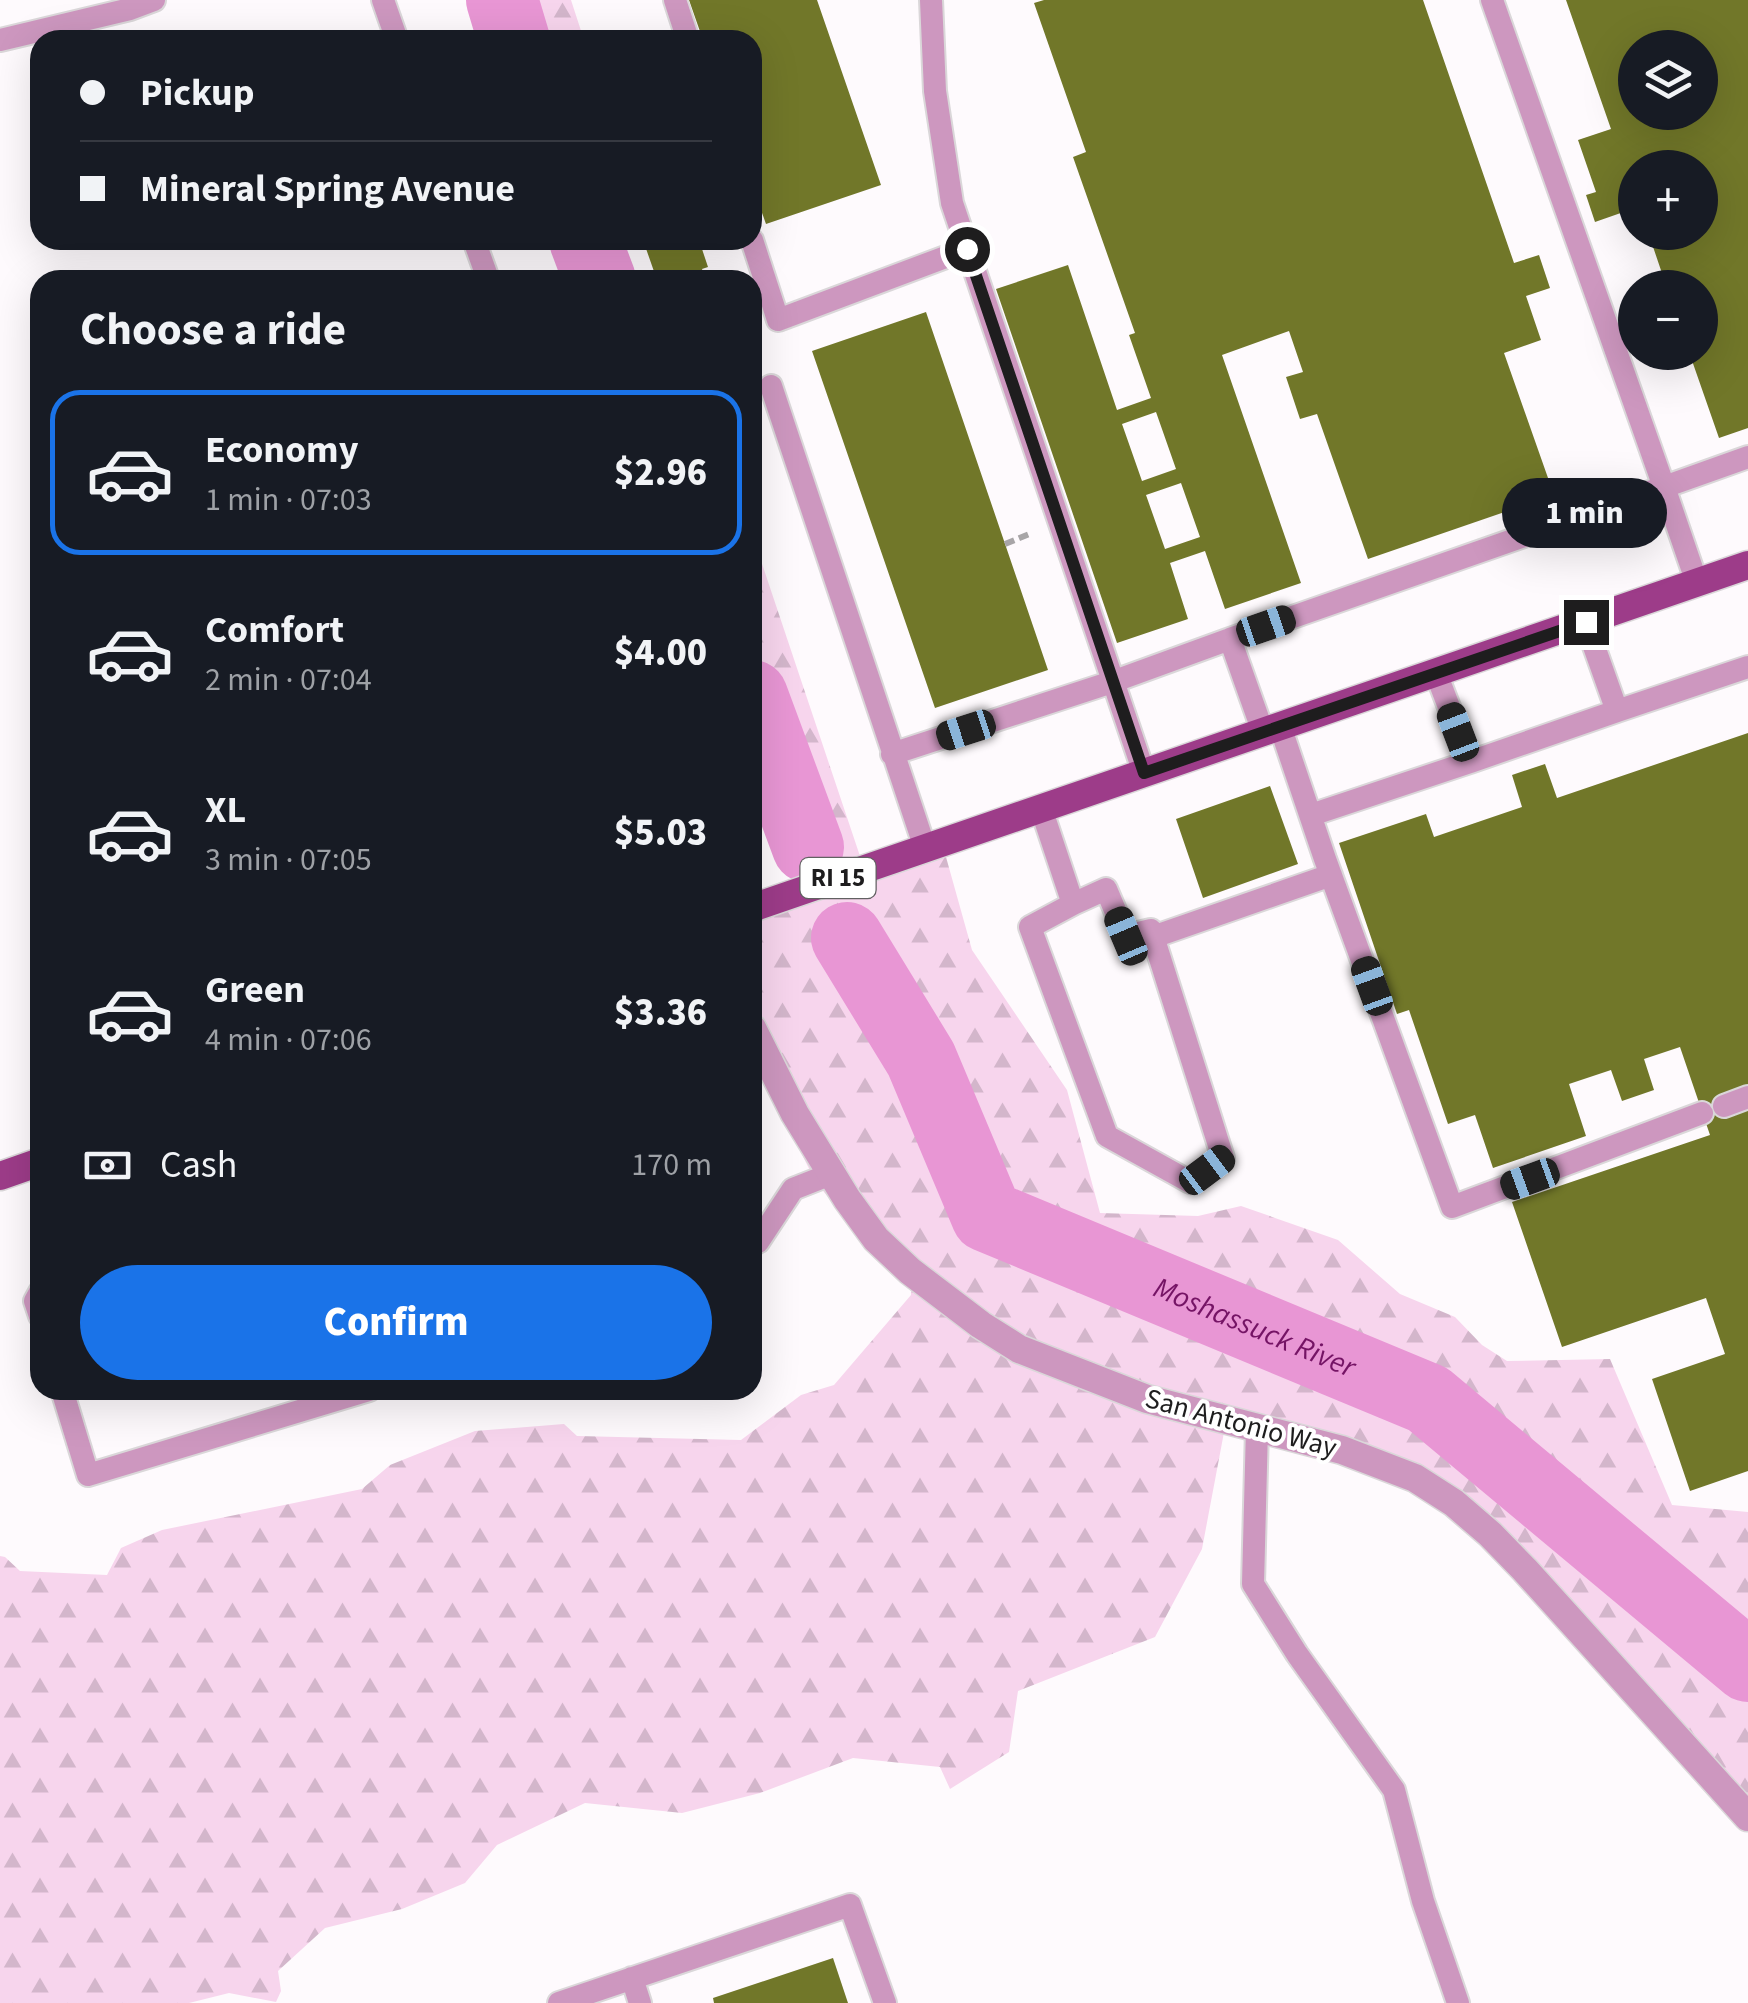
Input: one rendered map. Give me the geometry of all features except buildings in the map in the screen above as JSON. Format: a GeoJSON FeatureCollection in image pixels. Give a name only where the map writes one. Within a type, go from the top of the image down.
{"type":"FeatureCollection","features":[{"type":"Feature","properties":{"kind":"main road","name":"RI 15"},"geometry":{"type":"LineString","coordinates":[[762,905],[1748,565]]}},
{"type":"Feature","properties":{"kind":"main road"},"geometry":{"type":"LineString","coordinates":[[0,1176],[30,1171]]}},
{"type":"Feature","properties":{"kind":"street","name":"San Antonio Way"},"geometry":{"type":"LineString","coordinates":[[762,1048],[831,1174],[876,1239],[910,1271],[1020,1349],[1147,1400],[1342,1450],[1415,1478],[1454,1503],[1525,1570],[1748,1817]]}},
{"type":"Feature","properties":{"kind":"lane"},"geometry":{"type":"LineString","coordinates":[[41,30],[154,0]]}},
{"type":"Feature","properties":{"kind":"lane"},"geometry":{"type":"LineString","coordinates":[[383,0],[394,30]]}},
{"type":"Feature","properties":{"kind":"lane"},"geometry":{"type":"LineString","coordinates":[[675,0],[685,30]]}},
{"type":"Feature","properties":{"kind":"lane"},"geometry":{"type":"LineString","coordinates":[[930,0],[935,91],[952,203],[1144,773]]}},
{"type":"Feature","properties":{"kind":"lane"},"geometry":{"type":"LineString","coordinates":[[1492,0],[1697,583]]}},
{"type":"Feature","properties":{"kind":"lane"},"geometry":{"type":"LineString","coordinates":[[0,40],[30,33]]}},
{"type":"Feature","properties":{"kind":"lane"},"geometry":{"type":"LineString","coordinates":[[762,271],[778,320],[967,249]]}},
{"type":"Feature","properties":{"kind":"lane"},"geometry":{"type":"LineString","coordinates":[[771,386],[924,848]]}},
{"type":"Feature","properties":{"kind":"lane"},"geometry":{"type":"LineString","coordinates":[[892,754],[1112,682],[1748,457]]}},
{"type":"Feature","properties":{"kind":"lane"},"geometry":{"type":"LineString","coordinates":[[1586,622],[1618,711]]}},
{"type":"Feature","properties":{"kind":"lane"},"geometry":{"type":"LineString","coordinates":[[1230,639],[1311,815],[1452,1207],[1748,1097]]}},
{"type":"Feature","properties":{"kind":"lane"},"geometry":{"type":"LineString","coordinates":[[1311,815],[1748,667]]}},
{"type":"Feature","properties":{"kind":"lane"},"geometry":{"type":"LineString","coordinates":[[1436,673],[1470,762]]}},
{"type":"Feature","properties":{"kind":"lane"},"geometry":{"type":"LineString","coordinates":[[1042,808],[1073,904]]}},
{"type":"Feature","properties":{"kind":"lane"},"geometry":{"type":"LineString","coordinates":[[1153,937],[1331,876]]}},
{"type":"Feature","properties":{"kind":"lane"},"geometry":{"type":"LineString","coordinates":[[1106,889],[1126,936],[1151,930],[1223,1158],[1190,1182],[1108,1136],[1030,927],[1073,904],[1106,889]]}},
{"type":"Feature","properties":{"kind":"lane"},"geometry":{"type":"LineString","coordinates":[[762,1236],[793,1189],[831,1174]]}},
{"type":"Feature","properties":{"kind":"lane"},"geometry":{"type":"LineString","coordinates":[[65,1400],[88,1475],[336,1400]]}},
{"type":"Feature","properties":{"kind":"lane"},"geometry":{"type":"LineString","coordinates":[[1257,1428],[1253,1584],[1297,1654],[1394,1790],[1422,1901],[1458,2003]]}},
{"type":"Feature","properties":{"kind":"lane"},"geometry":{"type":"LineString","coordinates":[[559,2003],[850,1905],[885,2003]]}},
{"type":"Feature","properties":{"kind":"lane"},"geometry":{"type":"LineString","coordinates":[[632,1978],[640,2003]]}},
{"type":"Feature","properties":{"kind":"green space"},"geometry":{"type":"Polygon","coordinates":[[[471,0],[571,0],[581,30],[482,30],[471,0]]]}},
{"type":"Feature","properties":{"kind":"green space"},"geometry":{"type":"Polygon","coordinates":[[[557,250],[596,250],[602,270],[564,270],[557,250]]]}},
{"type":"Feature","properties":{"kind":"green space"},"geometry":{"type":"Polygon","coordinates":[[[762,564],[866,874],[946,857],[972,950],[1067,1090],[1100,1213],[1198,1216],[1241,1206],[1338,1240],[1400,1294],[1455,1317],[1482,1345],[1507,1361],[1610,1359],[1672,1505],[1748,1512],[1748,1824],[1450,1500],[1324,1449],[1225,1427],[1202,1549],[1155,1637],[1018,1691],[1009,1752],[950,1789],[940,1767],[853,1758],[760,1793],[682,1813],[585,1803],[497,1845],[465,1883],[402,1909],[325,1928],[278,1971],[281,1991],[276,2002],[229,1993],[189,2003],[0,2003],[0,1556],[20,1571],[107,1575],[121,1548],[162,1530],[362,1489],[390,1465],[475,1431],[564,1424],[577,1436],[741,1440],[801,1395],[834,1385],[911,1295],[911,1288],[869,1248],[815,1181],[762,1071],[762,915],[835,887],[795,788],[762,691],[762,564]]]}},
{"type":"Feature","properties":{"kind":"waterway","name":"Moshassuck River"},"geometry":{"type":"LineString","coordinates":[[502,0],[511,30]]}},
{"type":"Feature","properties":{"kind":"waterway","name":"Moshassuck River"},"geometry":{"type":"LineString","coordinates":[[589,250],[596,270]]}},
{"type":"Feature","properties":{"kind":"waterway","name":"Moshassuck River"},"geometry":{"type":"LineString","coordinates":[[762,723],[808,847]]}},
{"type":"Feature","properties":{"kind":"waterway","name":"Moshassuck River"},"geometry":{"type":"LineString","coordinates":[[847,938],[921,1059],[987,1216],[1428,1399],[1748,1666]]}},
{"type":"Feature","properties":{"kind":"route"},"geometry":{"type":"LineString","coordinates":[[967,249],[1144,773],[1586,622]]}}]}
